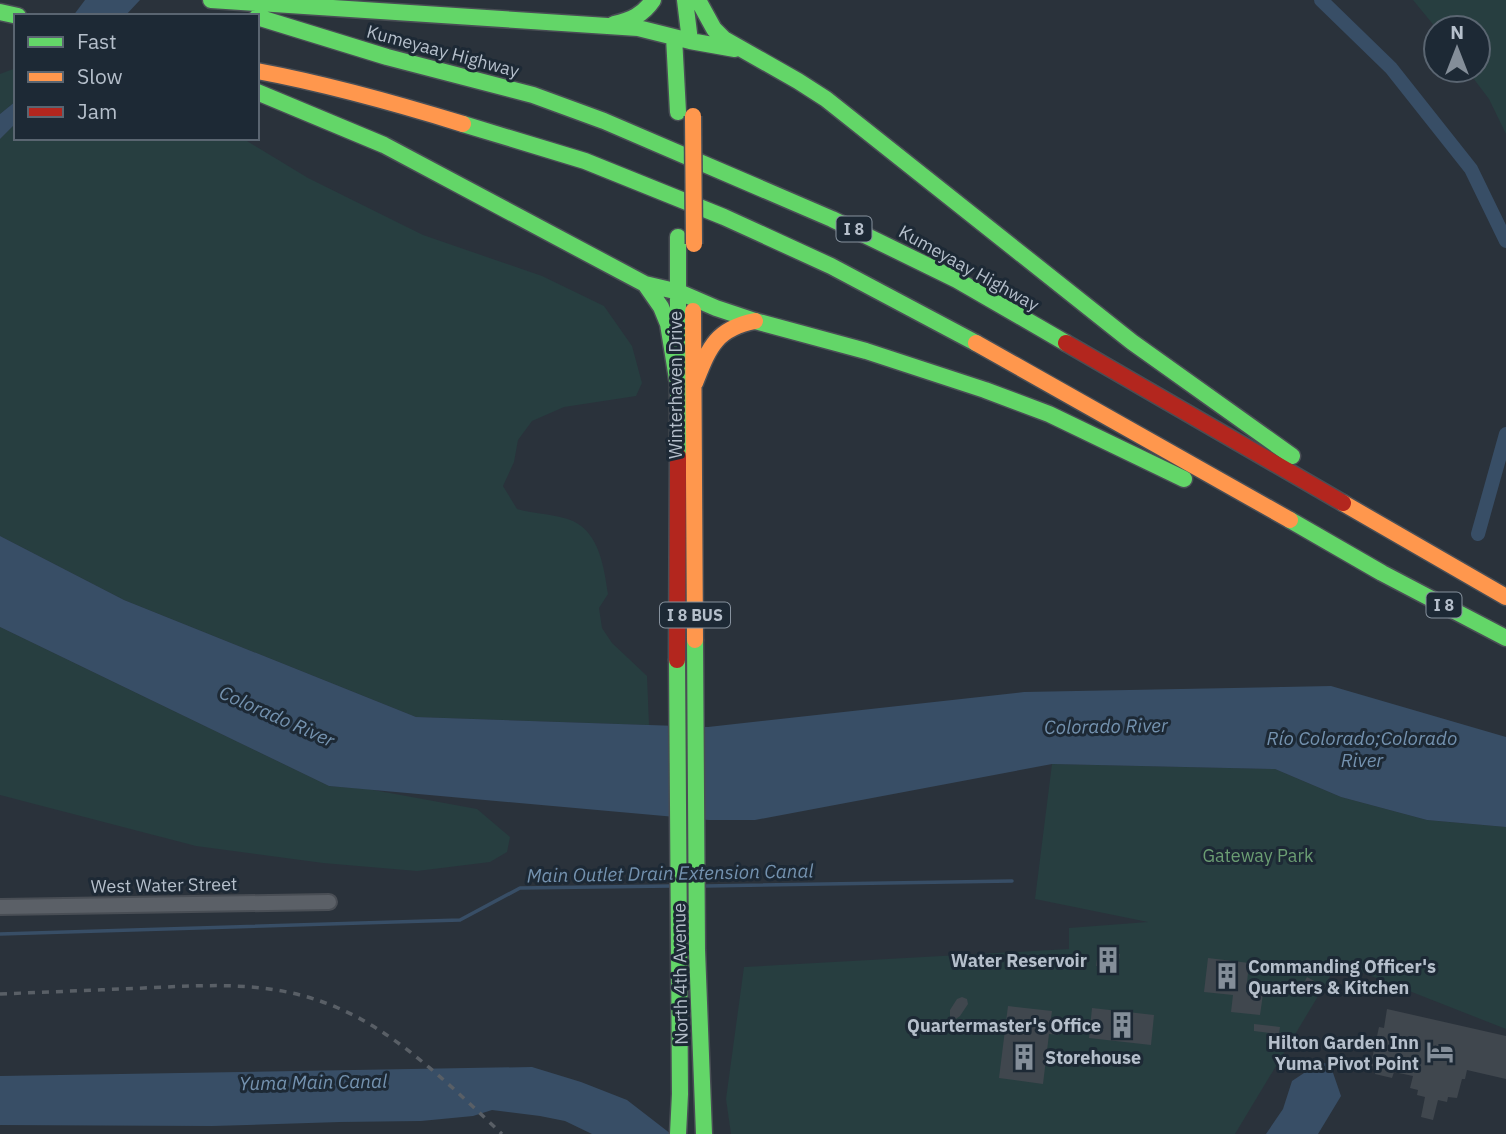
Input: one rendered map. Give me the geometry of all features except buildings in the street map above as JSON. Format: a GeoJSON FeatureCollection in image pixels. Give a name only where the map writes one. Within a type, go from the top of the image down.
{"type":"FeatureCollection","features":[{"type":"Feature","properties":{"kind":"main road","name":"Kumeyaay Highway"},"geometry":{"type":"LineString","coordinates":[[201,0],[248,14]]}},
{"type":"Feature","properties":{"kind":"main road"},"geometry":{"type":"LineString","coordinates":[[211,0],[638,28],[744,51]]}},
{"type":"Feature","properties":{"kind":"main road"},"geometry":{"type":"LineString","coordinates":[[605,25],[639,16],[646,12],[653,0]]}},
{"type":"Feature","properties":{"kind":"main road","name":"Winterhaven Drive"},"geometry":{"type":"LineString","coordinates":[[671,0],[682,39]]}},
{"type":"Feature","properties":{"kind":"main road","name":"Winterhaven Drive"},"geometry":{"type":"LineString","coordinates":[[685,0],[682,39],[694,257],[686,295],[677,379],[686,460],[696,770]]}},
{"type":"Feature","properties":{"kind":"main road"},"geometry":{"type":"LineString","coordinates":[[698,0],[713,29],[724,38],[837,107],[1132,342],[1407,539]]}},
{"type":"Feature","properties":{"kind":"main road","name":"Kumeyaay Highway"},"geometry":{"type":"LineString","coordinates":[[259,17],[387,57],[533,96],[604,121],[832,219],[957,280],[1506,597]]}},
{"type":"Feature","properties":{"kind":"main road","name":"I 8"},"geometry":{"type":"LineString","coordinates":[[259,71],[309,81],[415,109],[584,161],[724,217],[831,266],[1012,362],[1382,573],[1506,638]]}},
{"type":"Feature","properties":{"kind":"main road"},"geometry":{"type":"LineString","coordinates":[[259,93],[394,150],[645,284],[686,295],[755,321],[877,354],[1049,414],[1382,573]]}},
{"type":"Feature","properties":{"kind":"main road","name":"Winterhaven Drive"},"geometry":{"type":"LineString","coordinates":[[677,770],[686,460],[695,383],[678,237],[685,114]]}},
{"type":"Feature","properties":{"kind":"main road"},"geometry":{"type":"LineString","coordinates":[[645,284],[661,307],[668,324],[677,379]]}},
{"type":"Feature","properties":{"kind":"main road"},"geometry":{"type":"LineString","coordinates":[[695,383],[708,352],[722,334],[739,323],[755,321]]}},
{"type":"Feature","properties":{"kind":"main road","name":"North 4th Avenue"},"geometry":{"type":"LineString","coordinates":[[677,770],[680,1094],[677,1133]]}},
{"type":"Feature","properties":{"kind":"main road","name":"North 4th Avenue"},"geometry":{"type":"LineString","coordinates":[[696,770],[697,950],[704,1134]]}},
{"type":"Feature","properties":{"kind":"street","name":"West Water Street"},"geometry":{"type":"LineString","coordinates":[[0,907],[329,902]]}},
{"type":"Feature","properties":{"kind":"green space"},"geometry":{"type":"Polygon","coordinates":[[[1413,0],[1506,0],[1506,134],[1489,99],[1478,84],[1492,84],[1492,14],[1424,14],[1413,0]]]}},
{"type":"Feature","properties":{"kind":"green space"},"geometry":{"type":"Polygon","coordinates":[[[14,69],[14,103],[0,114],[0,74],[14,69]]]}},
{"type":"Feature","properties":{"kind":"green space"},"geometry":{"type":"Polygon","coordinates":[[[14,125],[14,140],[245,140],[308,178],[423,235],[542,276],[604,306],[632,346],[642,383],[636,396],[564,407],[532,421],[518,440],[514,462],[503,486],[517,509],[573,521],[589,534],[595,543],[608,594],[599,608],[602,628],[612,643],[647,676],[649,725],[416,717],[124,600],[0,536],[0,139],[14,125]]]}},
{"type":"Feature","properties":{"kind":"green space"},"geometry":{"type":"Polygon","coordinates":[[[0,627],[329,786],[368,789],[477,809],[510,837],[507,852],[490,862],[417,871],[323,863],[196,846],[0,795],[0,627]]]}},
{"type":"Feature","properties":{"kind":"green space","name":"Gateway Park"},"geometry":{"type":"Polygon","coordinates":[[[1052,764],[1275,769],[1341,797],[1427,820],[1506,827],[1506,1029],[1338,963],[1235,1134],[731,1134],[726,1099],[744,967],[1069,949],[1069,928],[1148,922],[1035,899],[1052,764]]]}},
{"type":"Feature","properties":{"kind":"water"},"geometry":{"type":"Polygon","coordinates":[[[85,0],[140,0],[127,14],[74,14],[85,0]]]}},
{"type":"Feature","properties":{"kind":"water"},"geometry":{"type":"Polygon","coordinates":[[[14,103],[14,125],[0,139],[0,114],[14,103]]]}},
{"type":"Feature","properties":{"kind":"water","name":"Río Colorado;Colorado River"},"geometry":{"type":"Polygon","coordinates":[[[0,536],[124,600],[416,717],[708,727],[1024,692],[1331,686],[1506,737],[1506,827],[1427,820],[1341,797],[1275,769],[1052,764],[755,820],[709,820],[329,786],[0,627],[0,536]]]}},
{"type":"Feature","properties":{"kind":"water"},"geometry":{"type":"Polygon","coordinates":[[[1319,1063],[1331,1067],[1341,1096],[1318,1134],[1266,1134],[1283,1109],[1292,1081],[1319,1063]]]}},
{"type":"Feature","properties":{"kind":"water"},"geometry":{"type":"Polygon","coordinates":[[[532,1067],[627,1100],[671,1134],[592,1134],[565,1121],[492,1110],[473,1116],[421,1121],[212,1126],[0,1125],[0,1076],[532,1067]]]}},
{"type":"Feature","properties":{"kind":"waterway","name":"Yuma Main Canal"},"geometry":{"type":"LineString","coordinates":[[1321,0],[1391,68],[1471,169],[1506,241]]}},
{"type":"Feature","properties":{"kind":"waterway","name":"Yuma Main Canal"},"geometry":{"type":"LineString","coordinates":[[1478,534],[1506,434]]}},
{"type":"Feature","properties":{"kind":"waterway","name":"Main Outlet Drain Extension Canal"},"geometry":{"type":"LineString","coordinates":[[706,886],[1012,881]]}},
{"type":"Feature","properties":{"kind":"waterway","name":"Main Outlet Drain Extension Canal"},"geometry":{"type":"LineString","coordinates":[[0,934],[460,920],[520,888],[671,886]]}},
{"type":"Feature","properties":{"kind":"railway"},"geometry":{"type":"LineString","coordinates":[[0,994],[243,986],[314,999],[360,1019],[404,1047],[502,1134]]}},
{"type":"Feature","properties":{"kind":"traffic: fast"},"geometry":{"type":"LineString","coordinates":[[211,0],[638,28],[735,49]]}},
{"type":"Feature","properties":{"kind":"traffic: fast"},"geometry":{"type":"LineString","coordinates":[[614,24],[636,16],[653,0]]}},
{"type":"Feature","properties":{"kind":"traffic: fast"},"geometry":{"type":"LineString","coordinates":[[685,0],[690,41]]}},
{"type":"Feature","properties":{"kind":"traffic: fast"},"geometry":{"type":"LineString","coordinates":[[698,0],[714,29],[724,39],[826,99],[1132,342],[1292,456]]}},
{"type":"Feature","properties":{"kind":"traffic: fast"},"geometry":{"type":"LineString","coordinates":[[0,12],[14,15]]}},
{"type":"Feature","properties":{"kind":"traffic: fast"},"geometry":{"type":"LineString","coordinates":[[259,18],[387,57],[533,95],[604,121],[832,219],[957,280],[1066,343]]}},
{"type":"Feature","properties":{"kind":"traffic: fast"},"geometry":{"type":"LineString","coordinates":[[674,37],[678,112]]}},
{"type":"Feature","properties":{"kind":"traffic: fast"},"geometry":{"type":"LineString","coordinates":[[259,93],[384,145],[645,284],[661,307],[668,324],[677,379]]}},
{"type":"Feature","properties":{"kind":"traffic: fast"},"geometry":{"type":"LineString","coordinates":[[463,124],[585,161],[724,217],[831,266],[976,343]]}},
{"type":"Feature","properties":{"kind":"traffic: fast"},"geometry":{"type":"LineString","coordinates":[[678,237],[678,456]]}},
{"type":"Feature","properties":{"kind":"traffic: fast"},"geometry":{"type":"LineString","coordinates":[[645,284],[679,292],[755,321],[866,351],[985,390],[1049,414],[1184,479]]}},
{"type":"Feature","properties":{"kind":"traffic: fast"},"geometry":{"type":"LineString","coordinates":[[1290,520],[1382,573],[1506,638]]}},
{"type":"Feature","properties":{"kind":"traffic: fast"},"geometry":{"type":"LineString","coordinates":[[695,640],[697,950],[704,1134]]}},
{"type":"Feature","properties":{"kind":"traffic: fast"},"geometry":{"type":"LineString","coordinates":[[677,660],[678,1134]]}},
{"type":"Feature","properties":{"kind":"traffic: slow"},"geometry":{"type":"LineString","coordinates":[[259,71],[361,94],[463,124]]}},
{"type":"Feature","properties":{"kind":"traffic: slow"},"geometry":{"type":"LineString","coordinates":[[693,116],[694,244]]}},
{"type":"Feature","properties":{"kind":"traffic: slow"},"geometry":{"type":"LineString","coordinates":[[693,311],[695,640]]}},
{"type":"Feature","properties":{"kind":"traffic: slow"},"geometry":{"type":"LineString","coordinates":[[695,383],[715,342],[731,329],[755,321]]}},
{"type":"Feature","properties":{"kind":"traffic: slow"},"geometry":{"type":"LineString","coordinates":[[976,343],[1290,520]]}},
{"type":"Feature","properties":{"kind":"traffic: slow"},"geometry":{"type":"LineString","coordinates":[[1343,503],[1506,597]]}},
{"type":"Feature","properties":{"kind":"traffic: jam"},"geometry":{"type":"LineString","coordinates":[[1066,343],[1343,503]]}},
{"type":"Feature","properties":{"kind":"traffic: jam"},"geometry":{"type":"LineString","coordinates":[[677,660],[678,456]]}},
{"type":"Feature","properties":{"kind":"place","name":"Water Reservoir"},"geometry":{"type":"Point","coordinates":[1108,960]}},
{"type":"Feature","properties":{"kind":"place","name":"Commanding Officer's Quarters & Kitchen"},"geometry":{"type":"Point","coordinates":[1227,976]}},
{"type":"Feature","properties":{"kind":"place","name":"Quartermaster's Office"},"geometry":{"type":"Point","coordinates":[1122,1025]}},
{"type":"Feature","properties":{"kind":"place","name":"Hilton Garden Inn Yuma Pivot Point"},"geometry":{"type":"Point","coordinates":[1440,1052]}},
{"type":"Feature","properties":{"kind":"place","name":"Storehouse"},"geometry":{"type":"Point","coordinates":[1024,1057]}},
{"type":"Feature","properties":{"kind":"water label","name":"Colorado River"},"geometry":{"type":"Point","coordinates":[277,716]}},
{"type":"Feature","properties":{"kind":"water label","name":"Colorado River"},"geometry":{"type":"Point","coordinates":[1106,726]}}]}
